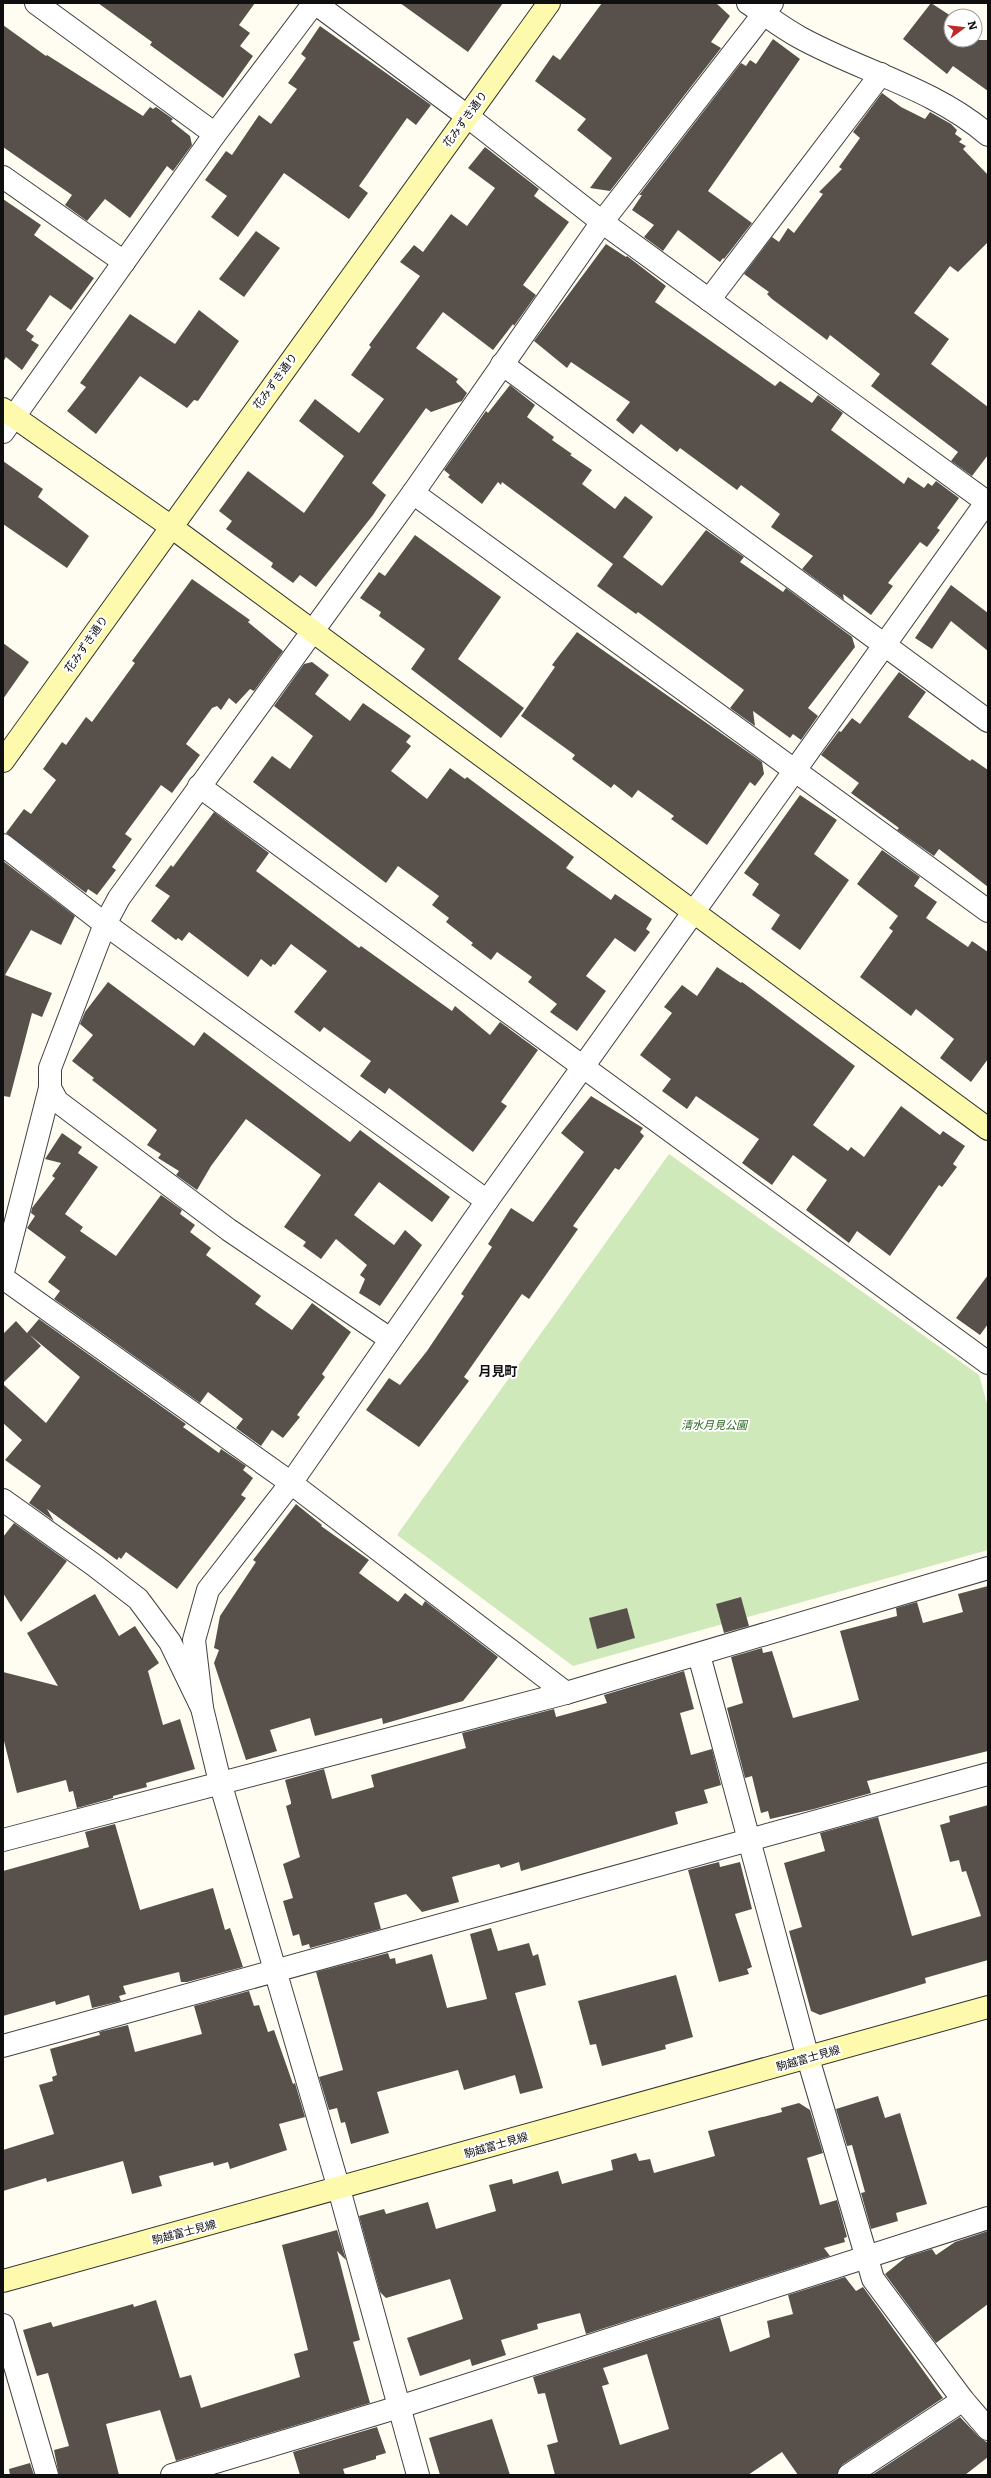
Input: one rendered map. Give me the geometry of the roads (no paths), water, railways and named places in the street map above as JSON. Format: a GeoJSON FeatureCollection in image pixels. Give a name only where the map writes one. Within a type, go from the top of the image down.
{"type":"FeatureCollection","features":[{"type":"Feature","properties":{"kind":"street"},"geometry":{"type":"LineString","coordinates":[[36,3],[215,134]]}},
{"type":"Feature","properties":{"kind":"street"},"geometry":{"type":"LineString","coordinates":[[418,2475],[339,2189],[220,1782],[202,1708],[194,1640],[208,1590],[291,1483],[487,1201],[583,1066],[694,911],[794,771],[988,502],[602,222],[467,116],[314,3],[215,134],[124,262],[7,420],[170,526],[694,911],[988,1129]]}},
{"type":"Feature","properties":{"kind":"street","name":"花みずき通り"},"geometry":{"type":"LineString","coordinates":[[3,761],[170,526],[549,3]]}},
{"type":"Feature","properties":{"kind":"street"},"geometry":{"type":"LineString","coordinates":[[3,1272],[50,1088],[50,1068],[105,924],[119,898],[413,493],[602,222],[761,7],[798,37],[881,74],[951,109],[973,122],[988,135]]}},
{"type":"Feature","properties":{"kind":"street"},"geometry":{"type":"LineString","coordinates":[[709,300],[881,74]]}},
{"type":"Feature","properties":{"kind":"street"},"geometry":{"type":"LineString","coordinates":[[3,177],[124,262]]}},
{"type":"Feature","properties":{"kind":"street"},"geometry":{"type":"LineString","coordinates":[[502,364],[886,644],[988,721]]}},
{"type":"Feature","properties":{"kind":"street"},"geometry":{"type":"LineString","coordinates":[[413,493],[988,912]]}},
{"type":"Feature","properties":{"kind":"street"},"geometry":{"type":"LineString","coordinates":[[200,786],[988,1363]]}},
{"type":"Feature","properties":{"kind":"street"},"geometry":{"type":"LineString","coordinates":[[3,845],[105,924],[487,1201]]}},
{"type":"Feature","properties":{"kind":"street"},"geometry":{"type":"LineString","coordinates":[[50,1088],[57,1101],[229,1230],[390,1339]]}},
{"type":"Feature","properties":{"kind":"street"},"geometry":{"type":"LineString","coordinates":[[3,1278],[291,1483],[566,1693]]}},
{"type":"Feature","properties":{"kind":"street"},"geometry":{"type":"LineString","coordinates":[[3,1500],[94,1565],[138,1599],[170,1642],[202,1708]]}},
{"type":"Feature","properties":{"kind":"street"},"geometry":{"type":"LineString","coordinates":[[3,1840],[220,1782],[566,1693],[699,1655],[988,1568]]}},
{"type":"Feature","properties":{"kind":"street"},"geometry":{"type":"LineString","coordinates":[[699,1655],[747,1839],[808,2058],[873,2279],[963,2400],[988,2429]]}},
{"type":"Feature","properties":{"kind":"street"},"geometry":{"type":"LineString","coordinates":[[3,2046],[276,1972],[747,1839],[988,1774]]}},
{"type":"Feature","properties":{"kind":"street","name":"駒越富士見線"},"geometry":{"type":"LineString","coordinates":[[3,2282],[988,2007]]}},
{"type":"Feature","properties":{"kind":"street"},"geometry":{"type":"LineString","coordinates":[[172,2475],[399,2407],[988,2218]]}},
{"type":"Feature","properties":{"kind":"street"},"geometry":{"type":"LineString","coordinates":[[3,2325],[47,2475]]}},
{"type":"Feature","properties":{"kind":"street"},"geometry":{"type":"LineString","coordinates":[[848,2475],[963,2400]]}},
{"type":"Feature","properties":{"kind":"district","name":"月見町"},"geometry":{"type":"Point","coordinates":[498,1371]}},
{"type":"Feature","properties":{"kind":"park label","name":"清水月見公園"},"geometry":{"type":"Point","coordinates":[714,1425]}}]}
